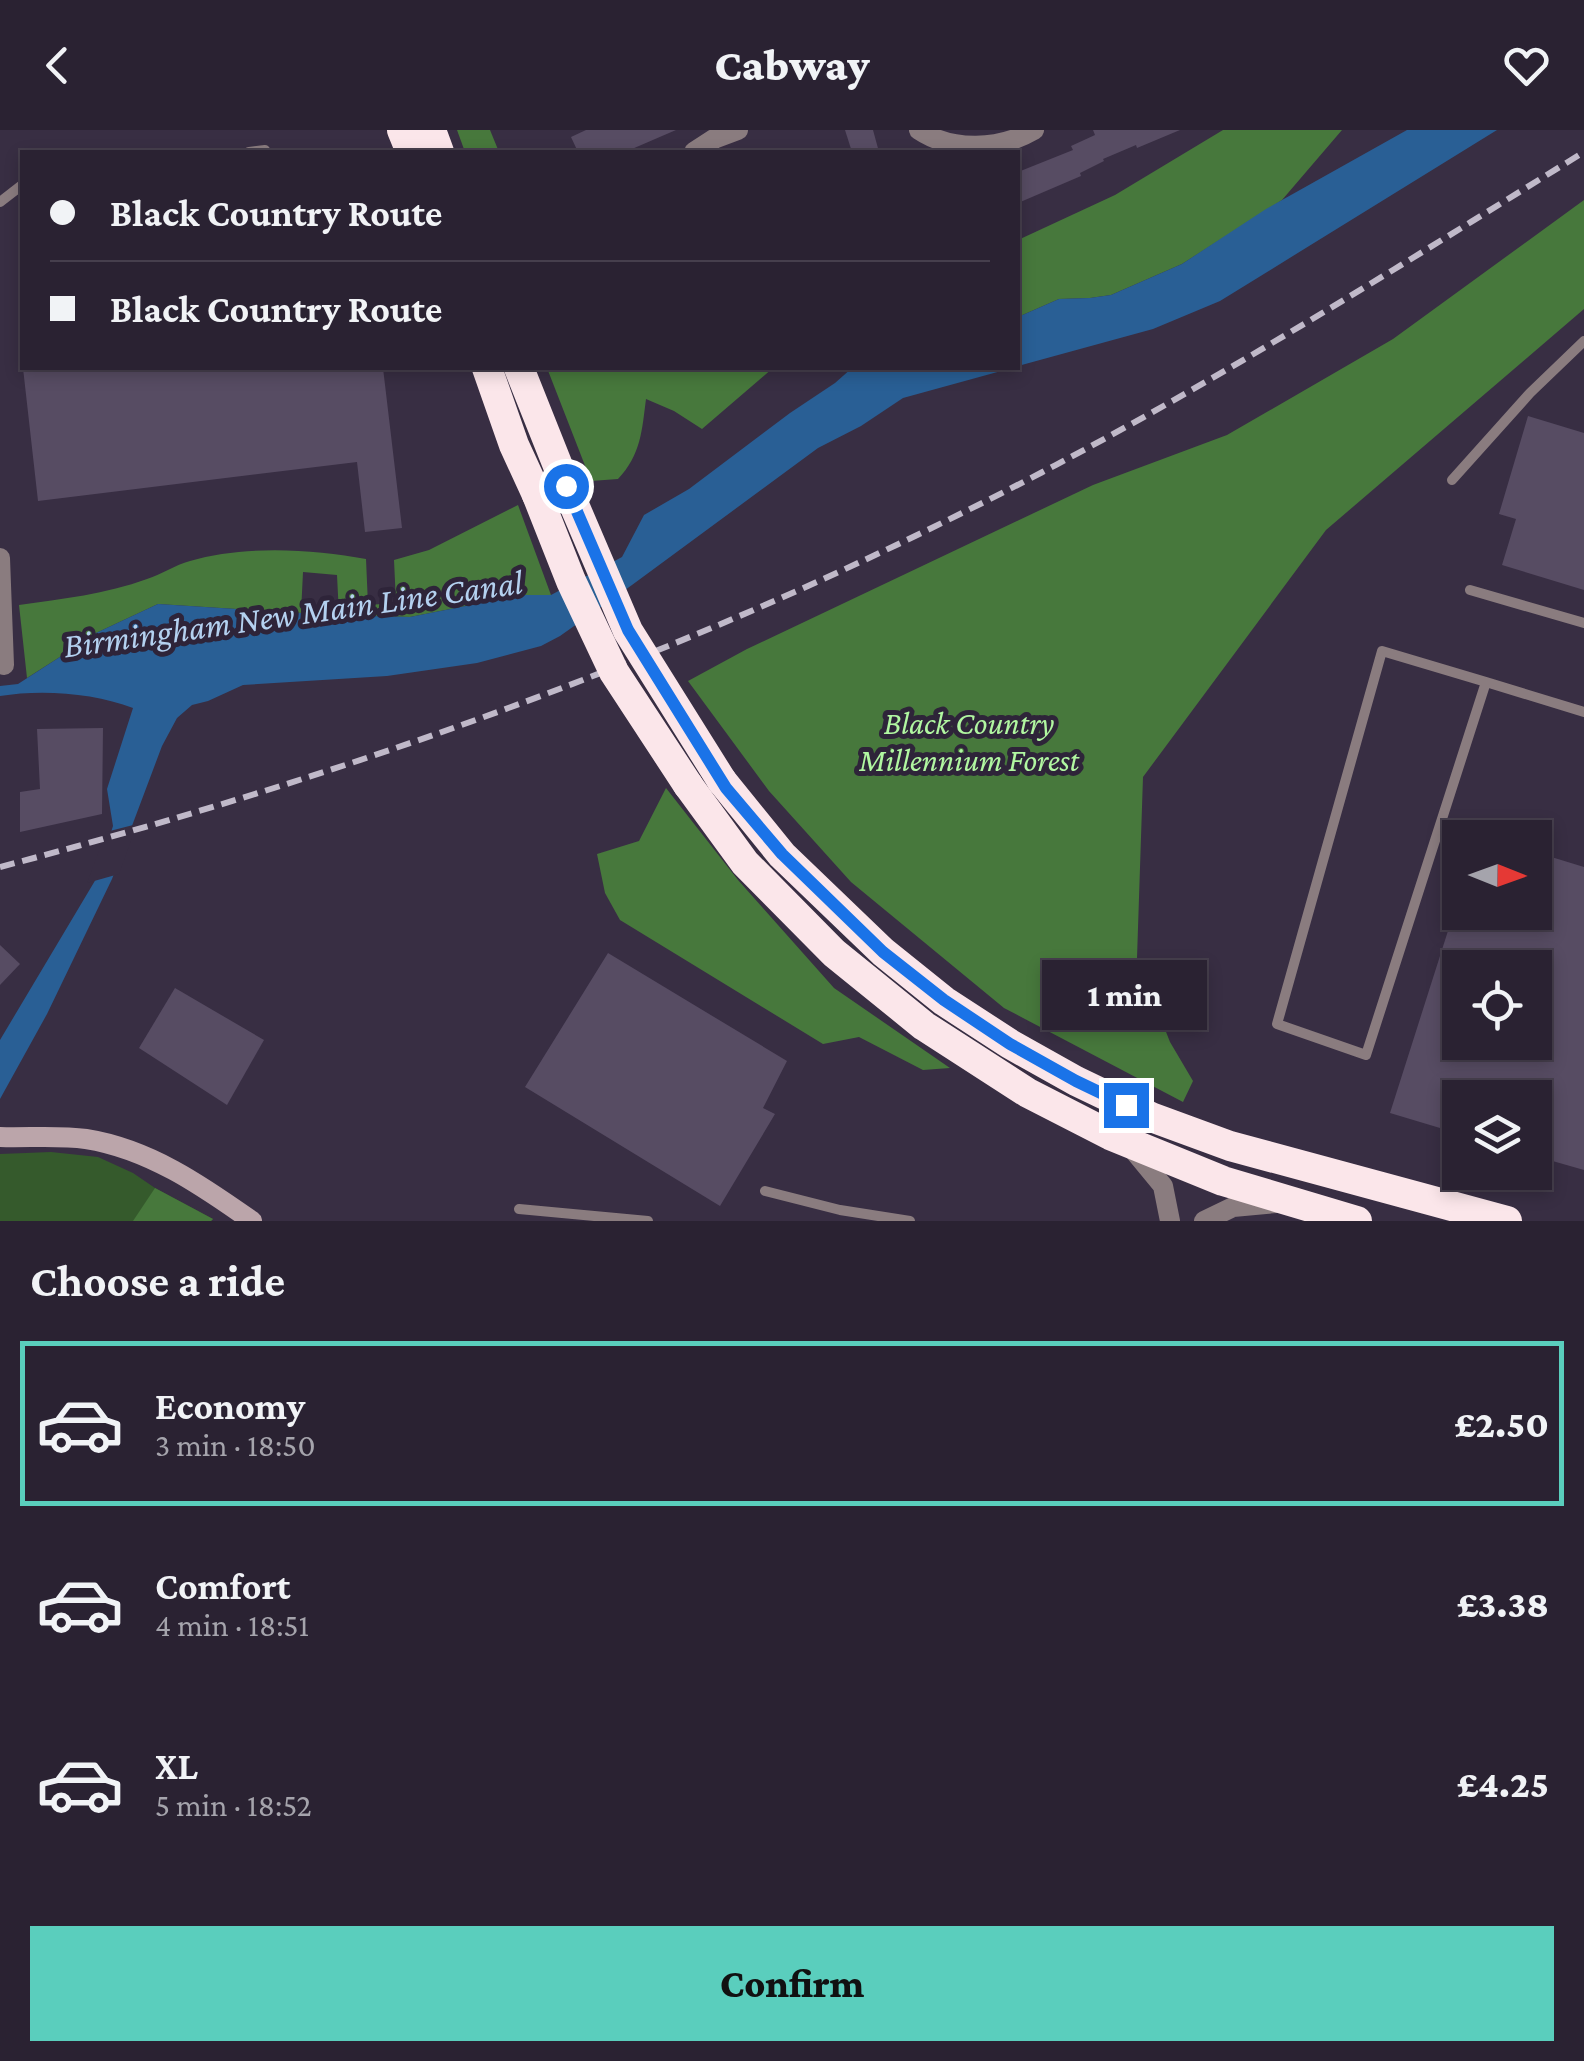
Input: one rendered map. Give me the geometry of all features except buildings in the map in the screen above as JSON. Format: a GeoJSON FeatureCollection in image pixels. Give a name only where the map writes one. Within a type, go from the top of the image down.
{"type":"FeatureCollection","features":[{"type":"Feature","properties":{"kind":"highway"},"geometry":{"type":"LineString","coordinates":[[487,370],[514,445],[552,490],[628,630],[722,781],[782,854],[883,952],[944,1000],[1010,1044],[1152,1117],[1230,1146],[1506,1221]]}},
{"type":"Feature","properties":{"kind":"highway"},"geometry":{"type":"LineString","coordinates":[[519,370],[552,490],[570,581],[614,672],[745,863],[834,953],[924,1026],[1013,1084],[1110,1136],[1222,1181],[1357,1221]]}},
{"type":"Feature","properties":{"kind":"street"},"geometry":{"type":"LineString","coordinates":[[697,150],[738,130]]}},
{"type":"Feature","properties":{"kind":"street"},"geometry":{"type":"LineString","coordinates":[[927,140],[994,144],[1034,130]]}},
{"type":"Feature","properties":{"kind":"street"},"geometry":{"type":"LineString","coordinates":[[0,562],[4,665]]}},
{"type":"Feature","properties":{"kind":"street"},"geometry":{"type":"LineString","coordinates":[[0,1137],[82,1138],[128,1150],[189,1178],[252,1221]]}},
{"type":"Feature","properties":{"kind":"street"},"geometry":{"type":"LineString","coordinates":[[1126,1142],[1163,1186],[1170,1221]]}},
{"type":"Feature","properties":{"kind":"street"},"geometry":{"type":"LineString","coordinates":[[1204,1221],[1233,1207],[1288,1202]]}},
{"type":"Feature","properties":{"kind":"lane"},"geometry":{"type":"LineString","coordinates":[[0,202],[20,187]]}},
{"type":"Feature","properties":{"kind":"lane"},"geometry":{"type":"LineString","coordinates":[[1452,480],[1530,392],[1584,341]]}},
{"type":"Feature","properties":{"kind":"lane"},"geometry":{"type":"LineString","coordinates":[[1470,590],[1584,623]]}},
{"type":"Feature","properties":{"kind":"lane"},"geometry":{"type":"LineString","coordinates":[[1486,682],[1366,1055],[1277,1024],[1382,652],[1486,682],[1584,712]]}},
{"type":"Feature","properties":{"kind":"lane"},"geometry":{"type":"LineString","coordinates":[[766,1191],[840,1210],[910,1221]]}},
{"type":"Feature","properties":{"kind":"lane"},"geometry":{"type":"LineString","coordinates":[[519,1209],[648,1221]]}},
{"type":"Feature","properties":{"kind":"green space"},"geometry":{"type":"Polygon","coordinates":[[[457,130],[490,130],[498,150],[464,150],[457,130]]]}},
{"type":"Feature","properties":{"kind":"green space"},"geometry":{"type":"Polygon","coordinates":[[[1223,130],[1342,130],[1282,200],[1182,264],[1111,295],[1059,299],[1020,316],[1020,239],[1115,195],[1223,130]]]}},
{"type":"Feature","properties":{"kind":"green space","name":"Black Country Millennium Forest"},"geometry":{"type":"Polygon","coordinates":[[[1584,200],[1584,309],[1326,530],[1143,777],[1137,958],[1170,1042],[1193,1081],[1183,1102],[1004,1008],[851,882],[769,791],[688,681],[747,649],[1093,485],[1227,435],[1393,339],[1584,200]]]}},
{"type":"Feature","properties":{"kind":"green space"},"geometry":{"type":"Polygon","coordinates":[[[548,370],[771,370],[702,429],[646,399],[639,442],[626,470],[618,479],[591,481],[548,370]]]}},
{"type":"Feature","properties":{"kind":"green space"},"geometry":{"type":"Polygon","coordinates":[[[518,505],[551,595],[522,595],[410,617],[339,615],[337,575],[303,572],[301,613],[158,604],[64,648],[63,655],[27,678],[19,605],[116,589],[211,556],[278,550],[366,559],[368,605],[396,603],[394,560],[429,550],[518,505]]]}},
{"type":"Feature","properties":{"kind":"green space"},"geometry":{"type":"Polygon","coordinates":[[[666,788],[738,880],[834,988],[950,1068],[923,1070],[859,1037],[823,1044],[620,920],[605,893],[597,854],[639,841],[666,788]]]}},
{"type":"Feature","properties":{"kind":"green space"},"geometry":{"type":"Polygon","coordinates":[[[51,1152],[98,1157],[213,1219],[0,1221],[0,1154],[51,1152]]]}},
{"type":"Feature","properties":{"kind":"green space"},"geometry":{"type":"Polygon","coordinates":[[[155,1188],[213,1219],[133,1221],[155,1188]]]}},
{"type":"Feature","properties":{"kind":"water"},"geometry":{"type":"Polygon","coordinates":[[[1407,130],[1497,130],[1220,301],[1153,329],[1020,365],[1020,316],[1059,299],[1111,295],[1182,264],[1266,209],[1407,130]]]}},
{"type":"Feature","properties":{"kind":"water","name":"Birmingham New Main Line Canal"},"geometry":{"type":"Polygon","coordinates":[[[850,370],[1005,370],[903,398],[818,448],[632,585],[541,646],[477,663],[387,676],[243,685],[192,705],[177,718],[162,746],[112,879],[47,1014],[0,1099],[0,1040],[96,879],[113,826],[107,789],[133,708],[68,694],[0,696],[0,686],[18,684],[63,655],[64,648],[158,604],[410,617],[522,595],[551,595],[622,557],[644,515],[689,489],[850,370]]]}},
{"type":"Feature","properties":{"kind":"pier"},"geometry":{"type":"Polygon","coordinates":[[[137,824],[119,874],[87,883],[106,832],[137,824]]]}},
{"type":"Feature","properties":{"kind":"railway"},"geometry":{"type":"LineString","coordinates":[[0,867],[247,796],[490,715],[729,621],[846,569],[1121,430],[1354,294],[1584,152]]}},
{"type":"Feature","properties":{"kind":"route"},"geometry":{"type":"LineString","coordinates":[[566,486],[628,630],[726,788],[782,854],[883,952],[944,1000],[1010,1044],[1126,1105]]}}]}
